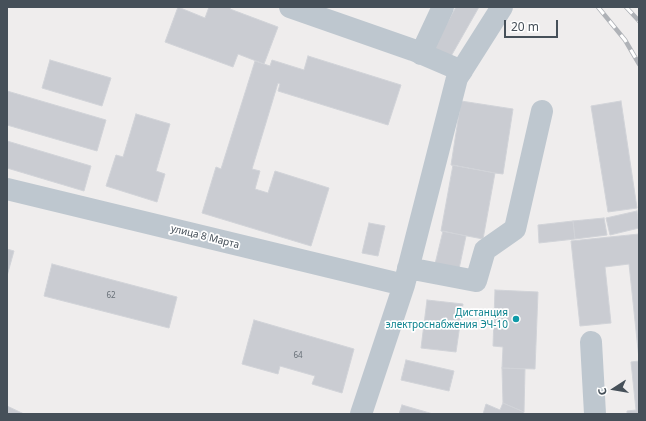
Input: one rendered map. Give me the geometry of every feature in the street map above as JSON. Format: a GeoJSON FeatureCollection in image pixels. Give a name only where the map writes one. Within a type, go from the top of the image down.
{"type":"FeatureCollection","features":[{"type":"Feature","properties":{"kind":"street"},"geometry":{"type":"LineString","coordinates":[[290,7],[421,54],[462,71]]}},
{"type":"Feature","properties":{"kind":"street"},"geometry":{"type":"LineString","coordinates":[[421,54],[443,7]]}},
{"type":"Feature","properties":{"kind":"street"},"geometry":{"type":"LineString","coordinates":[[361,414],[406,276],[457,78],[502,7]]}},
{"type":"Feature","properties":{"kind":"street","name":"улица 8 Марта"},"geometry":{"type":"LineString","coordinates":[[7,189],[406,276],[476,281],[485,250],[515,229],[542,111]]}},
{"type":"Feature","properties":{"kind":"street"},"geometry":{"type":"LineString","coordinates":[[591,342],[595,414]]}},
{"type":"Feature","properties":{"kind":"building"},"geometry":{"type":"Polygon","coordinates":[[[178,7],[205,18],[209,7],[231,7],[230,9],[278,27],[264,64],[238,54],[233,67],[165,42],[178,7]]]}},
{"type":"Feature","properties":{"kind":"building"},"geometry":{"type":"Polygon","coordinates":[[[456,7],[479,7],[450,58],[433,48],[456,7]]]}},
{"type":"Feature","properties":{"kind":"building"},"geometry":{"type":"Polygon","coordinates":[[[308,56],[401,85],[388,125],[278,91],[280,84],[278,83],[252,169],[260,171],[255,189],[268,193],[275,171],[329,188],[311,246],[202,213],[216,167],[221,169],[255,61],[270,66],[272,60],[304,70],[308,56]]]}},
{"type":"Feature","properties":{"kind":"building"},"geometry":{"type":"Polygon","coordinates":[[[50,60],[111,78],[102,106],[42,88],[50,60]]]}},
{"type":"Feature","properties":{"kind":"building"},"geometry":{"type":"Polygon","coordinates":[[[7,91],[106,120],[97,151],[7,125],[7,91]]]}},
{"type":"Feature","properties":{"kind":"building"},"geometry":{"type":"Polygon","coordinates":[[[461,101],[513,109],[503,174],[451,165],[461,101]]]}},
{"type":"Feature","properties":{"kind":"building"},"geometry":{"type":"Polygon","coordinates":[[[621,101],[637,208],[608,212],[591,106],[621,101]]]}},
{"type":"Feature","properties":{"kind":"building"},"geometry":{"type":"Polygon","coordinates":[[[136,114],[170,124],[156,171],[165,174],[157,202],[106,186],[116,155],[123,157],[136,114]]]}},
{"type":"Feature","properties":{"kind":"building"},"geometry":{"type":"Polygon","coordinates":[[[7,141],[91,166],[84,191],[7,168],[7,141]]]}},
{"type":"Feature","properties":{"kind":"building"},"geometry":{"type":"Polygon","coordinates":[[[453,165],[495,173],[483,239],[441,231],[453,165]]]}},
{"type":"Feature","properties":{"kind":"building"},"geometry":{"type":"Polygon","coordinates":[[[637,211],[639,228],[610,235],[606,218],[637,211]]]}},
{"type":"Feature","properties":{"kind":"building"},"geometry":{"type":"Polygon","coordinates":[[[604,218],[607,235],[575,239],[573,221],[604,218]]]}},
{"type":"Feature","properties":{"kind":"building"},"geometry":{"type":"Polygon","coordinates":[[[573,221],[575,239],[539,243],[538,225],[573,221]]]}},
{"type":"Feature","properties":{"kind":"building"},"geometry":{"type":"Polygon","coordinates":[[[369,223],[385,226],[378,256],[362,253],[369,223]]]}},
{"type":"Feature","properties":{"kind":"building"},"geometry":{"type":"Polygon","coordinates":[[[443,231],[466,236],[459,269],[435,264],[443,231]]]}},
{"type":"Feature","properties":{"kind":"building"},"geometry":{"type":"Polygon","coordinates":[[[639,234],[639,359],[629,264],[605,267],[611,323],[580,326],[571,241],[639,234]]]}},
{"type":"Feature","properties":{"kind":"building"},"geometry":{"type":"Polygon","coordinates":[[[7,249],[14,251],[7,276],[7,249]]]}},
{"type":"Feature","properties":{"kind":"building"},"geometry":{"type":"Polygon","coordinates":[[[52,264],[177,297],[169,328],[44,296],[52,264]]]}},
{"type":"Feature","properties":{"kind":"building","name":"Дистанция электроснабжения ЭЧ-10"},"geometry":{"type":"Polygon","coordinates":[[[495,290],[538,292],[535,369],[502,368],[503,347],[493,346],[495,290]]]}},
{"type":"Feature","properties":{"kind":"building"},"geometry":{"type":"Polygon","coordinates":[[[427,300],[463,304],[456,352],[421,348],[427,300]]]}},
{"type":"Feature","properties":{"kind":"building"},"geometry":{"type":"Polygon","coordinates":[[[254,320],[354,349],[342,393],[312,384],[315,376],[280,366],[278,374],[242,364],[254,320]]]}},
{"type":"Feature","properties":{"kind":"building"},"geometry":{"type":"Polygon","coordinates":[[[406,360],[454,371],[449,391],[401,380],[406,360]]]}},
{"type":"Feature","properties":{"kind":"building"},"geometry":{"type":"Polygon","coordinates":[[[639,361],[639,414],[627,414],[627,411],[636,410],[631,362],[639,361]]]}},
{"type":"Feature","properties":{"kind":"building"},"geometry":{"type":"Polygon","coordinates":[[[502,368],[525,369],[524,412],[503,403],[502,368]]]}},
{"type":"Feature","properties":{"kind":"building"},"geometry":{"type":"Polygon","coordinates":[[[503,403],[524,412],[523,414],[483,414],[486,404],[500,410],[503,403]]]}},
{"type":"Feature","properties":{"kind":"building"},"geometry":{"type":"Polygon","coordinates":[[[402,405],[433,414],[399,414],[402,405]]]}},
{"type":"Feature","properties":{"kind":"building"},"geometry":{"type":"Polygon","coordinates":[[[7,406],[24,414],[7,414],[7,406]]]}},
{"type":"Feature","properties":{"kind":"railway"},"geometry":{"type":"LineString","coordinates":[[598,7],[625,40],[639,64]]}},
{"type":"Feature","properties":{"kind":"railway"},"geometry":{"type":"LineString","coordinates":[[626,7],[639,21]]}},
{"type":"Feature","properties":{"kind":"place","name":"Дистанция электроснабжения ЭЧ-10"},"geometry":{"type":"Point","coordinates":[516,319]}}]}
